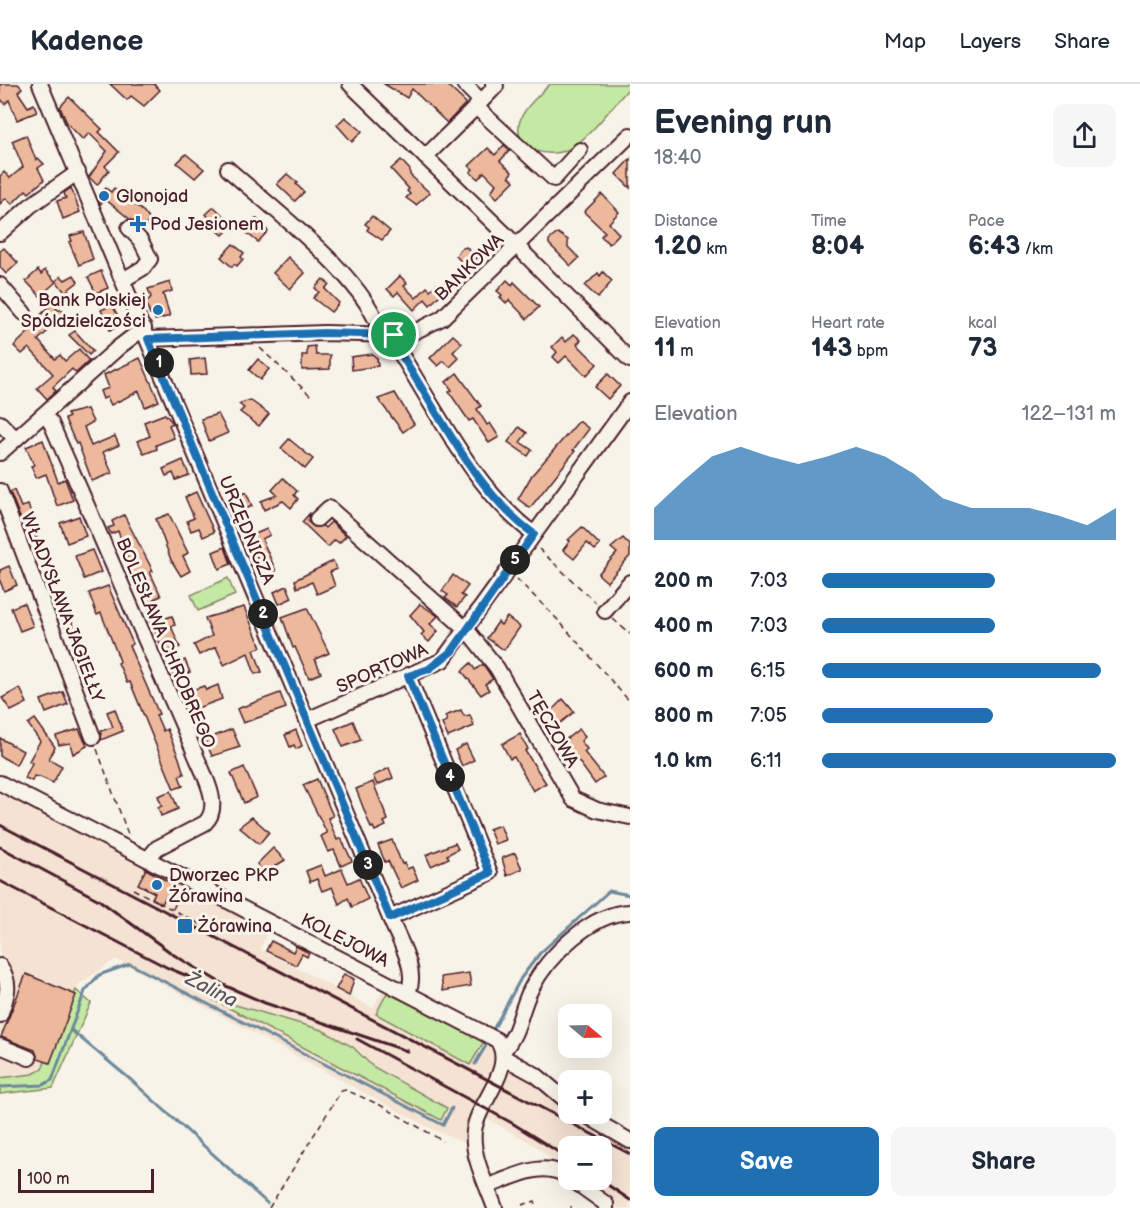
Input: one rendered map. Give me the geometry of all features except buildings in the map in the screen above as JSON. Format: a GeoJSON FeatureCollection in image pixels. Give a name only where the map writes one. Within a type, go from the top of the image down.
{"type":"FeatureCollection","features":[{"type":"Feature","properties":{"kind":"street","name":"URZĘDNICZA"},"geometry":{"type":"LineString","coordinates":[[40,84],[390,918],[409,966],[412,979],[408,992]]}},
{"type":"Feature","properties":{"kind":"street"},"geometry":{"type":"LineString","coordinates":[[350,84],[630,360]]}},
{"type":"Feature","properties":{"kind":"street"},"geometry":{"type":"LineString","coordinates":[[464,84],[478,104],[554,178],[580,150]]}},
{"type":"Feature","properties":{"kind":"street"},"geometry":{"type":"LineString","coordinates":[[425,157],[496,86],[493,84]]}},
{"type":"Feature","properties":{"kind":"street","name":"BANKOWA"},"geometry":{"type":"LineString","coordinates":[[146,334],[387,335],[416,331],[442,318],[630,135]]}},
{"type":"Feature","properties":{"kind":"street"},"geometry":{"type":"LineString","coordinates":[[228,169],[328,258],[368,305],[453,440],[502,508],[532,537]]}},
{"type":"Feature","properties":{"kind":"street"},"geometry":{"type":"LineString","coordinates":[[0,233],[38,200],[78,172]]}},
{"type":"Feature","properties":{"kind":"street"},"geometry":{"type":"LineString","coordinates":[[123,280],[143,268],[150,259],[141,241],[129,228]]}},
{"type":"Feature","properties":{"kind":"street"},"geometry":{"type":"LineString","coordinates":[[0,285],[24,313]]}},
{"type":"Feature","properties":{"kind":"street"},"geometry":{"type":"LineString","coordinates":[[0,453],[45,416],[119,347],[146,334]]}},
{"type":"Feature","properties":{"kind":"street","name":"SPORTOWA"},"geometry":{"type":"LineString","coordinates":[[307,720],[443,660],[467,630],[630,402]]}},
{"type":"Feature","properties":{"kind":"street","name":"BOLESŁAWA CHROBREGO"},"geometry":{"type":"LineString","coordinates":[[45,416],[51,423],[194,751],[213,803],[210,818],[205,823],[157,848],[148,859]]}},
{"type":"Feature","properties":{"kind":"street"},"geometry":{"type":"LineString","coordinates":[[0,423],[16,440]]}},
{"type":"Feature","properties":{"kind":"street","name":"WŁADYSŁAWA JAGIEŁŁY"},"geometry":{"type":"LineString","coordinates":[[0,491],[93,737]]}},
{"type":"Feature","properties":{"kind":"street","name":"TĘCZOWA"},"geometry":{"type":"LineString","coordinates":[[317,519],[329,508],[467,630],[497,668],[573,799],[597,810],[630,817]]}},
{"type":"Feature","properties":{"kind":"street"},"geometry":{"type":"LineString","coordinates":[[604,611],[630,582]]}},
{"type":"Feature","properties":{"kind":"street"},"geometry":{"type":"LineString","coordinates":[[390,918],[490,873],[408,676]]}},
{"type":"Feature","properties":{"kind":"street","name":"KOLEJOWA"},"geometry":{"type":"LineString","coordinates":[[0,783],[488,1034],[497,1040],[503,1054],[536,1075],[558,1094]]}},
{"type":"Feature","properties":{"kind":"street"},"geometry":{"type":"LineString","coordinates":[[495,1208],[477,1156],[474,1130],[478,1113],[498,1074],[503,1054],[515,1036],[531,989],[557,956],[597,922],[630,912]]}},
{"type":"Feature","properties":{"kind":"street"},"geometry":{"type":"LineString","coordinates":[[0,966],[7,977],[9,990],[0,1016]]}},
{"type":"Feature","properties":{"kind":"street"},"geometry":{"type":"LineString","coordinates":[[0,1046],[29,1058]]}},
{"type":"Feature","properties":{"kind":"street"},"geometry":{"type":"LineString","coordinates":[[601,1124],[630,1141]]}},
{"type":"Feature","properties":{"kind":"street"},"geometry":{"type":"LineString","coordinates":[[488,1186],[543,1168],[558,1171]]}},
{"type":"Feature","properties":{"kind":"street"},"geometry":{"type":"LineString","coordinates":[[586,1190],[609,1207]]}},
{"type":"Feature","properties":{"kind":"path"},"geometry":{"type":"LineString","coordinates":[[260,335],[260,349],[311,396]]}},
{"type":"Feature","properties":{"kind":"path"},"geometry":{"type":"LineString","coordinates":[[532,537],[604,611],[630,634]]}},
{"type":"Feature","properties":{"kind":"path"},"geometry":{"type":"LineString","coordinates":[[508,570],[558,620],[630,702]]}},
{"type":"Feature","properties":{"kind":"path"},"geometry":{"type":"LineString","coordinates":[[93,737],[129,834]]}},
{"type":"Feature","properties":{"kind":"path"},"geometry":{"type":"LineString","coordinates":[[133,889],[200,924],[196,930]]}},
{"type":"Feature","properties":{"kind":"path"},"geometry":{"type":"LineString","coordinates":[[173,909],[177,900]]}},
{"type":"Feature","properties":{"kind":"path"},"geometry":{"type":"LineString","coordinates":[[155,908],[159,902]]}},
{"type":"Feature","properties":{"kind":"path"},"geometry":{"type":"LineString","coordinates":[[269,1208],[341,1091],[346,1090],[380,1105],[443,1141]]}},
{"type":"Feature","properties":{"kind":"path"},"geometry":{"type":"LineString","coordinates":[[522,1204],[535,1201],[537,1208]]}},
{"type":"Feature","properties":{"kind":"shaded area"},"geometry":{"type":"Polygon","coordinates":[[[0,791],[269,929],[260,949],[373,1008],[384,989],[496,1051],[558,1100],[558,1124],[589,1124],[611,1136],[558,1136],[558,1163],[534,1145],[486,1118],[483,1138],[466,1144],[426,1126],[116,959],[79,984],[42,1069],[33,1074],[0,1078],[0,791]]]}},
{"type":"Feature","properties":{"kind":"shaded area"},"geometry":{"type":"Polygon","coordinates":[[[612,1136],[630,1146],[630,1208],[596,1208],[604,1195],[597,1190],[612,1190],[612,1136]]]}},
{"type":"Feature","properties":{"kind":"green space"},"geometry":{"type":"Polygon","coordinates":[[[550,84],[630,84],[630,87],[579,143],[563,151],[546,153],[537,151],[523,142],[519,134],[519,125],[523,113],[550,84]]]}},
{"type":"Feature","properties":{"kind":"green space"},"geometry":{"type":"Polygon","coordinates":[[[228,578],[235,595],[198,611],[191,595],[228,578]]]}},
{"type":"Feature","properties":{"kind":"green space"},"geometry":{"type":"Polygon","coordinates":[[[76,990],[91,1003],[53,1088],[0,1094],[0,1078],[33,1074],[42,1069],[76,990]]]}},
{"type":"Feature","properties":{"kind":"green space"},"geometry":{"type":"Polygon","coordinates":[[[387,993],[486,1038],[470,1065],[376,1014],[387,993]]]}},
{"type":"Feature","properties":{"kind":"green space"},"geometry":{"type":"Polygon","coordinates":[[[208,997],[322,1030],[353,1047],[372,1066],[447,1108],[441,1120],[208,997]]]}},
{"type":"Feature","properties":{"kind":"waterway","name":"Żalina"},"geometry":{"type":"LineString","coordinates":[[493,1030],[521,978],[540,953],[609,891],[630,895]]}},
{"type":"Feature","properties":{"kind":"waterway","name":"Żalina"},"geometry":{"type":"LineString","coordinates":[[0,1087],[43,1085],[52,1080],[85,991],[99,975],[130,964],[443,1125],[452,1108]]}},
{"type":"Feature","properties":{"kind":"waterway"},"geometry":{"type":"LineString","coordinates":[[71,1030],[131,1080],[267,1203]]}},
{"type":"Feature","properties":{"kind":"waterway","name":"Żalina"},"geometry":{"type":"LineString","coordinates":[[475,1064],[488,1042]]}},
{"type":"Feature","properties":{"kind":"waterway"},"geometry":{"type":"LineString","coordinates":[[468,1156],[487,1208]]}},
{"type":"Feature","properties":{"kind":"railway"},"geometry":{"type":"LineString","coordinates":[[0,825],[630,1154]]}},
{"type":"Feature","properties":{"kind":"railway"},"geometry":{"type":"LineString","coordinates":[[0,847],[99,900],[174,955],[226,986],[265,1003],[407,1051]]}},
{"type":"Feature","properties":{"kind":"railway"},"geometry":{"type":"LineString","coordinates":[[0,881],[168,968],[212,986]]}},
{"type":"Feature","properties":{"kind":"railway"},"geometry":{"type":"LineString","coordinates":[[357,1039],[512,1123],[558,1152]]}},
{"type":"Feature","properties":{"kind":"railway"},"geometry":{"type":"LineString","coordinates":[[612,1188],[630,1200]]}},
{"type":"Feature","properties":{"kind":"place","name":"Glonojad"},"geometry":{"type":"Point","coordinates":[104,196]}},
{"type":"Feature","properties":{"kind":"place","name":"Pod Jesionem"},"geometry":{"type":"Point","coordinates":[138,224]}},
{"type":"Feature","properties":{"kind":"place","name":"Bank Polskiej Spóldzielczości"},"geometry":{"type":"Point","coordinates":[158,310]}},
{"type":"Feature","properties":{"kind":"place","name":"Dworzec PKP Żórawina"},"geometry":{"type":"Point","coordinates":[157,885]}},
{"type":"Feature","properties":{"kind":"place","name":"Żórawina"},"geometry":{"type":"Point","coordinates":[185,926]}},
{"type":"Feature","properties":{"kind":"route"},"geometry":{"type":"LineString","coordinates":[[325,333],[394,335],[397,348],[438,411],[453,440],[502,508],[534,534],[452,651],[429,669],[408,676],[490,873],[390,918],[148,339],[325,333]]}}]}
